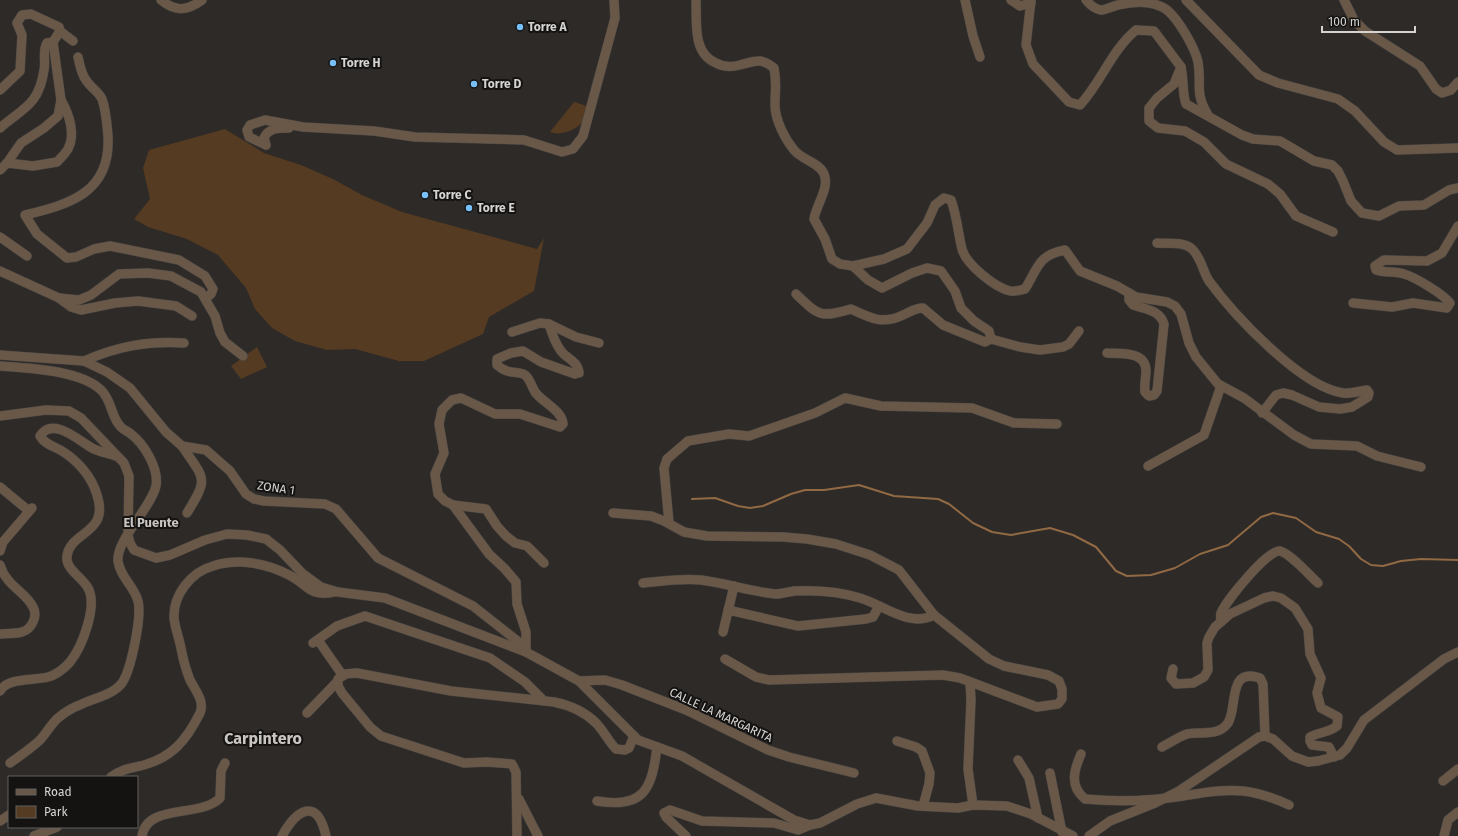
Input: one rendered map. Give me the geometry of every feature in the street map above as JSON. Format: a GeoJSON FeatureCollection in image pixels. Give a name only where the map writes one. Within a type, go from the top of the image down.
{"type":"FeatureCollection","features":[{"type":"Feature","properties":{"kind":"street"},"geometry":{"type":"LineString","coordinates":[[161,0],[170,8],[181,9],[193,6],[202,0]]}},
{"type":"Feature","properties":{"kind":"street"},"geometry":{"type":"LineString","coordinates":[[303,126],[277,128],[270,131],[264,138],[266,145],[251,140],[247,132],[250,125],[266,120],[303,126],[374,131],[428,138],[524,140],[556,152],[568,152],[576,146],[583,136],[615,18],[614,0]]}},
{"type":"Feature","properties":{"kind":"street"},"geometry":{"type":"LineString","coordinates":[[696,0],[699,48],[707,60],[721,66],[739,65],[753,60],[765,61],[774,68],[777,83],[774,106],[782,131],[794,151],[807,162],[819,166],[825,175],[824,190],[815,212],[814,219],[825,239],[832,259],[840,264],[853,266],[884,259],[907,249],[927,222],[935,204],[944,198],[951,200],[957,216],[962,250],[972,264],[994,285],[1011,291],[1025,289],[1042,260],[1054,252],[1065,250],[1080,271],[1117,286],[1136,297],[1167,302],[1175,306],[1181,314],[1196,357],[1218,384],[1244,398],[1294,435],[1311,444],[1357,446],[1377,456],[1420,467]]}},
{"type":"Feature","properties":{"kind":"street"},"geometry":{"type":"LineString","coordinates":[[965,0],[973,36],[980,57]]}},
{"type":"Feature","properties":{"kind":"street"},"geometry":{"type":"LineString","coordinates":[[1011,0],[1020,6],[1031,2],[1026,45],[1033,64],[1069,102],[1080,105],[1090,93],[1123,41],[1136,30],[1154,31],[1180,67],[1184,81],[1184,98],[1186,104],[1242,135],[1253,139],[1280,141],[1314,161],[1332,165],[1338,171],[1351,201],[1362,213],[1379,216],[1399,206],[1424,205],[1449,190],[1458,188]]}},
{"type":"Feature","properties":{"kind":"street"},"geometry":{"type":"LineString","coordinates":[[1086,0],[1092,7],[1101,10],[1119,4],[1150,1],[1168,10],[1188,37],[1198,62],[1198,87],[1201,104],[1208,115]]}},
{"type":"Feature","properties":{"kind":"street"},"geometry":{"type":"LineString","coordinates":[[1186,0],[1258,75],[1338,99],[1355,111],[1384,142],[1397,150],[1458,148]]}},
{"type":"Feature","properties":{"kind":"street"},"geometry":{"type":"LineString","coordinates":[[1344,0],[1354,20],[1365,31],[1420,66],[1436,89],[1442,92],[1451,90],[1458,82]]}},
{"type":"Feature","properties":{"kind":"street"},"geometry":{"type":"LineString","coordinates":[[0,90],[20,70],[22,35],[17,23],[22,15],[31,14],[59,27],[60,31],[73,41]]}},
{"type":"Feature","properties":{"kind":"street"},"geometry":{"type":"LineString","coordinates":[[0,170],[7,163],[20,143],[44,128],[58,116],[61,100],[53,42],[60,31]]}},
{"type":"Feature","properties":{"kind":"street"},"geometry":{"type":"LineString","coordinates":[[0,128],[34,102],[44,70],[45,46],[47,43],[53,42]]}},
{"type":"Feature","properties":{"kind":"street"},"geometry":{"type":"LineString","coordinates":[[78,57],[85,79],[102,100],[107,126],[108,148],[102,173],[94,186],[83,195],[52,208],[25,215],[37,234],[67,258],[76,257],[94,249],[110,246],[179,260],[205,276],[213,289],[211,294],[206,298]]}},
{"type":"Feature","properties":{"kind":"street"},"geometry":{"type":"LineString","coordinates":[[1180,67],[1174,84],[1157,98],[1148,108],[1149,121],[1158,128],[1185,131],[1204,142],[1226,164],[1268,184],[1280,194],[1296,216],[1333,232]]}},
{"type":"Feature","properties":{"kind":"street"},"geometry":{"type":"LineString","coordinates":[[7,163],[34,166],[57,162],[68,149],[71,128],[68,111],[61,100]]}},
{"type":"Feature","properties":{"kind":"street"},"geometry":{"type":"LineString","coordinates":[[1353,303],[1392,307],[1413,303],[1447,308],[1450,303],[1447,299],[1405,274],[1376,270],[1375,266],[1384,260],[1427,261],[1442,253],[1458,226]]}},
{"type":"Feature","properties":{"kind":"street"},"geometry":{"type":"LineString","coordinates":[[0,237],[27,256]]}},
{"type":"Feature","properties":{"kind":"street"},"geometry":{"type":"LineString","coordinates":[[1157,244],[1184,244],[1192,248],[1209,281],[1277,356],[1322,386],[1343,393],[1367,390],[1369,393],[1368,397],[1352,407],[1340,409],[1319,407],[1292,395],[1283,393],[1276,395],[1262,412]]}},
{"type":"Feature","properties":{"kind":"street"},"geometry":{"type":"LineString","coordinates":[[853,266],[868,280],[882,288],[912,273],[927,268],[941,271],[955,291],[961,308],[974,321],[989,331],[991,338]]}},
{"type":"Feature","properties":{"kind":"street"},"geometry":{"type":"LineString","coordinates":[[0,271],[58,298],[71,307],[81,310],[115,303],[138,301],[176,306],[192,316]]}},
{"type":"Feature","properties":{"kind":"street"},"geometry":{"type":"LineString","coordinates":[[58,298],[79,300],[91,295],[119,274],[131,272],[171,276],[200,292],[206,298],[225,342],[243,356]]}},
{"type":"Feature","properties":{"kind":"street"},"geometry":{"type":"LineString","coordinates":[[1107,353],[1138,356],[1142,359],[1146,368],[1145,392],[1149,396],[1154,395],[1157,391],[1164,324],[1162,318],[1157,313],[1133,306],[1129,300],[1129,293]]}},
{"type":"Feature","properties":{"kind":"street"},"geometry":{"type":"LineString","coordinates":[[796,294],[813,311],[829,316],[851,309],[867,317],[885,321],[901,316],[917,308],[923,308],[943,325],[985,342],[991,338]]}},
{"type":"Feature","properties":{"kind":"street"},"geometry":{"type":"LineString","coordinates":[[512,332],[540,323],[549,324],[576,337],[599,343]]}},
{"type":"Feature","properties":{"kind":"street"},"geometry":{"type":"LineString","coordinates":[[544,563],[527,546],[515,543],[506,536],[497,526],[486,509],[453,505],[445,501],[438,494],[435,474],[444,453],[439,424],[442,410],[452,400],[461,398],[495,414],[520,414],[553,426],[560,427],[563,424],[563,420],[559,414],[536,392],[526,376],[503,370],[497,365],[496,359],[511,353],[523,351],[541,362],[575,374],[579,373],[575,362],[562,352],[554,340],[549,324]]}},
{"type":"Feature","properties":{"kind":"street"},"geometry":{"type":"LineString","coordinates":[[991,338],[1020,347],[1040,350],[1069,344],[1079,331]]}},
{"type":"Feature","properties":{"kind":"street"},"geometry":{"type":"LineString","coordinates":[[84,360],[122,347],[157,341],[184,343]]}},
{"type":"Feature","properties":{"kind":"street"},"geometry":{"type":"LineString","coordinates":[[0,355],[84,360],[107,372],[130,388],[166,432],[182,446],[201,474],[202,485],[187,513]]}},
{"type":"Feature","properties":{"kind":"street"},"geometry":{"type":"LineString","coordinates":[[0,366],[73,375],[102,390],[111,404],[120,427],[131,434],[142,446],[153,464],[156,475],[156,487],[123,543],[118,560],[122,574],[131,587],[138,602],[138,626],[131,659],[122,684],[105,695],[81,704],[58,718],[39,740],[10,763]]}},
{"type":"Feature","properties":{"kind":"street"},"geometry":{"type":"LineString","coordinates":[[1148,466],[1204,435],[1221,386]]}},
{"type":"Feature","properties":{"kind":"street"},"geometry":{"type":"LineString","coordinates":[[669,524],[664,468],[667,460],[688,441],[729,434],[749,436],[815,413],[845,398],[881,406],[972,408],[1014,423],[1057,424]]}},
{"type":"Feature","properties":{"kind":"street"},"geometry":{"type":"LineString","coordinates":[[0,416],[46,410],[69,411],[81,418],[124,463],[129,476],[128,535],[134,550],[156,558],[227,534],[266,539],[280,550],[302,573],[321,587],[338,592],[385,598],[526,652],[579,681],[638,740],[682,756],[794,820],[810,825]]}},
{"type":"Feature","properties":{"kind":"street"},"geometry":{"type":"LineString","coordinates":[[1,687],[13,683],[48,678],[58,673],[70,662],[84,638],[92,602],[88,588],[68,564],[67,555],[73,544],[93,526],[98,519],[100,510],[98,495],[91,479],[82,467],[63,451],[42,440],[40,436],[43,431],[51,428],[66,431],[93,449],[117,456]]}},
{"type":"Feature","properties":{"kind":"street","name":"ZONA 1"},"geometry":{"type":"LineString","coordinates":[[182,446],[206,450],[230,471],[246,494],[254,499],[282,503],[325,504],[336,509],[378,558],[473,606],[520,643],[526,652]]}},
{"type":"Feature","properties":{"kind":"street"},"geometry":{"type":"LineString","coordinates":[[0,487],[30,509],[3,542],[0,551]]}},
{"type":"Feature","properties":{"kind":"street"},"geometry":{"type":"LineString","coordinates":[[453,505],[489,554],[509,572],[516,582],[517,604],[526,632],[526,652]]}},
{"type":"Feature","properties":{"kind":"street"},"geometry":{"type":"LineString","coordinates":[[614,513],[651,516],[684,532],[707,536],[783,537],[807,539],[836,544],[870,555],[899,570],[934,615],[989,659],[1004,666],[1048,675],[1059,681],[1062,689],[1062,699],[1054,706],[1037,707],[970,682],[943,675],[769,680],[756,677],[725,659]]}},
{"type":"Feature","properties":{"kind":"street"},"geometry":{"type":"LineString","coordinates":[[1221,622],[1220,614],[1226,606],[1260,563],[1274,552],[1279,551],[1286,554],[1318,583]]}},
{"type":"Feature","properties":{"kind":"street"},"geometry":{"type":"LineString","coordinates":[[112,776],[118,771],[163,759],[180,744],[200,711],[201,703],[184,664],[174,619],[178,600],[183,588],[192,577],[212,566],[242,562],[270,566],[291,576],[307,589],[320,595],[338,592]]}},
{"type":"Feature","properties":{"kind":"street"},"geometry":{"type":"LineString","coordinates":[[0,565],[2,572],[15,589],[33,606],[36,613],[34,621],[29,628],[22,632],[0,634]]}},
{"type":"Feature","properties":{"kind":"street"},"geometry":{"type":"LineString","coordinates":[[643,583],[678,579],[700,580],[776,594],[792,591],[831,591],[861,598],[917,620],[925,620],[934,615]]}},
{"type":"Feature","properties":{"kind":"street"},"geometry":{"type":"LineString","coordinates":[[723,632],[734,586]]}},
{"type":"Feature","properties":{"kind":"street"},"geometry":{"type":"LineString","coordinates":[[1173,669],[1171,678],[1176,684],[1193,684],[1204,677],[1208,670],[1209,662],[1207,643],[1215,627],[1237,610],[1264,598],[1273,596],[1287,600],[1295,608],[1308,629],[1310,654],[1320,674],[1317,694],[1319,702],[1325,711],[1338,717],[1336,726],[1326,733],[1316,734],[1310,737],[1310,741],[1312,745],[1329,747],[1334,757]]}},
{"type":"Feature","properties":{"kind":"street"},"geometry":{"type":"LineString","coordinates":[[728,610],[798,626],[866,619],[873,617],[879,606]]}},
{"type":"Feature","properties":{"kind":"street"},"geometry":{"type":"LineString","coordinates":[[341,679],[315,641],[336,626],[365,616],[490,658],[525,682],[543,700]]}},
{"type":"Feature","properties":{"kind":"street"},"geometry":{"type":"LineString","coordinates":[[1089,836],[1110,821],[1179,791],[1259,737],[1266,736],[1273,739],[1298,759],[1308,762],[1340,755],[1347,748],[1364,720],[1444,660],[1458,652]]}},
{"type":"Feature","properties":{"kind":"street"},"geometry":{"type":"LineString","coordinates":[[307,713],[341,679],[357,673],[451,691],[543,700],[566,705],[585,714],[597,724],[616,748],[625,750],[629,748],[634,736]]}},
{"type":"Feature","properties":{"kind":"street"},"geometry":{"type":"LineString","coordinates":[[1162,747],[1180,736],[1214,732],[1222,728],[1228,723],[1236,686],[1239,681],[1246,677],[1254,676],[1260,678],[1263,684],[1266,736]]}},
{"type":"Feature","properties":{"kind":"street"},"geometry":{"type":"LineString","coordinates":[[341,679],[338,686],[342,693],[370,727],[381,736],[464,762],[512,764],[516,772],[517,836]]}},
{"type":"Feature","properties":{"kind":"street","name":"CALLE LA MARGARITA"},"geometry":{"type":"LineString","coordinates":[[579,681],[605,680],[622,685],[686,710],[768,750],[789,757],[854,773]]}},
{"type":"Feature","properties":{"kind":"street"},"geometry":{"type":"LineString","coordinates":[[970,682],[971,700],[968,769],[973,805]]}},
{"type":"Feature","properties":{"kind":"street"},"geometry":{"type":"LineString","coordinates":[[898,742],[916,747],[922,751],[930,773],[929,784],[923,806]]}},
{"type":"Feature","properties":{"kind":"street"},"geometry":{"type":"LineString","coordinates":[[597,801],[611,803],[629,802],[640,796],[649,784],[654,770],[658,747]]}},
{"type":"Feature","properties":{"kind":"street"},"geometry":{"type":"LineString","coordinates":[[1081,754],[1074,769],[1074,781],[1079,794],[1085,799],[1131,800],[1183,796],[1197,792],[1242,791],[1264,794],[1289,805]]}},
{"type":"Feature","properties":{"kind":"street"},"geometry":{"type":"LineString","coordinates":[[1018,760],[1029,778],[1038,818]]}},
{"type":"Feature","properties":{"kind":"street"},"geometry":{"type":"LineString","coordinates":[[142,836],[143,828],[153,820],[170,812],[205,808],[214,804],[220,798],[221,771],[224,763]]}},
{"type":"Feature","properties":{"kind":"street"},"geometry":{"type":"LineString","coordinates":[[1443,780],[1458,769]]}},
{"type":"Feature","properties":{"kind":"street"},"geometry":{"type":"LineString","coordinates":[[1050,773],[1062,832]]}},
{"type":"Feature","properties":{"kind":"street"},"geometry":{"type":"LineString","coordinates":[[517,796],[538,836]]}},
{"type":"Feature","properties":{"kind":"street"},"geometry":{"type":"LineString","coordinates":[[689,836],[683,833],[666,817],[664,813],[666,811],[670,810],[702,821],[774,823],[798,830],[820,823],[857,804],[876,798],[923,806],[958,808],[973,805],[1007,806],[1038,818],[1062,832],[1073,836]]}},
{"type":"Feature","properties":{"kind":"street"},"geometry":{"type":"LineString","coordinates":[[282,836],[291,821],[298,814],[305,812],[316,814],[323,821],[326,836]]}},
{"type":"Feature","properties":{"kind":"street"},"geometry":{"type":"LineString","coordinates":[[1444,836],[1448,820],[1458,812]]}},
{"type":"Feature","properties":{"kind":"street"},"geometry":{"type":"LineString","coordinates":[[34,836],[54,828]]}},
{"type":"Feature","properties":{"kind":"green space"},"geometry":{"type":"Polygon","coordinates":[[[574,102],[587,106],[582,122],[576,128],[567,132],[550,132],[574,102]]]}},
{"type":"Feature","properties":{"kind":"green space"},"geometry":{"type":"Polygon","coordinates":[[[225,129],[264,153],[301,165],[333,179],[362,195],[402,212],[537,249],[544,238],[534,291],[489,317],[483,334],[424,361],[399,361],[355,349],[327,350],[295,341],[272,328],[255,309],[246,288],[218,255],[187,239],[148,227],[134,219],[150,199],[143,168],[149,150],[225,129]]]}},
{"type":"Feature","properties":{"kind":"green space"},"geometry":{"type":"Polygon","coordinates":[[[257,347],[267,367],[241,379],[231,366],[257,347]]]}},
{"type":"Feature","properties":{"kind":"waterway"},"geometry":{"type":"LineString","coordinates":[[692,499],[715,498],[738,506],[750,508],[763,506],[791,494],[805,490],[824,490],[859,485],[894,496],[938,499],[949,504],[973,523],[992,532],[1011,535],[1050,528],[1073,535],[1096,547],[1116,571],[1127,576],[1151,575],[1175,568],[1200,554],[1228,545],[1261,517],[1273,513],[1296,518],[1316,532],[1339,539],[1349,546],[1361,559],[1371,565],[1383,566],[1401,561],[1421,559],[1458,560]]}},
{"type":"Feature","properties":{"kind":"place","name":"Torre A"},"geometry":{"type":"Point","coordinates":[520,27]}},
{"type":"Feature","properties":{"kind":"place","name":"Torre H"},"geometry":{"type":"Point","coordinates":[333,63]}},
{"type":"Feature","properties":{"kind":"place","name":"Torre D"},"geometry":{"type":"Point","coordinates":[474,84]}},
{"type":"Feature","properties":{"kind":"place","name":"Torre C"},"geometry":{"type":"Point","coordinates":[425,195]}},
{"type":"Feature","properties":{"kind":"place","name":"Torre E"},"geometry":{"type":"Point","coordinates":[469,208]}},
{"type":"Feature","properties":{"kind":"district","name":"El Puente"},"geometry":{"type":"Point","coordinates":[151,522]}},
{"type":"Feature","properties":{"kind":"district","name":"Carpintero"},"geometry":{"type":"Point","coordinates":[263,738]}}]}
